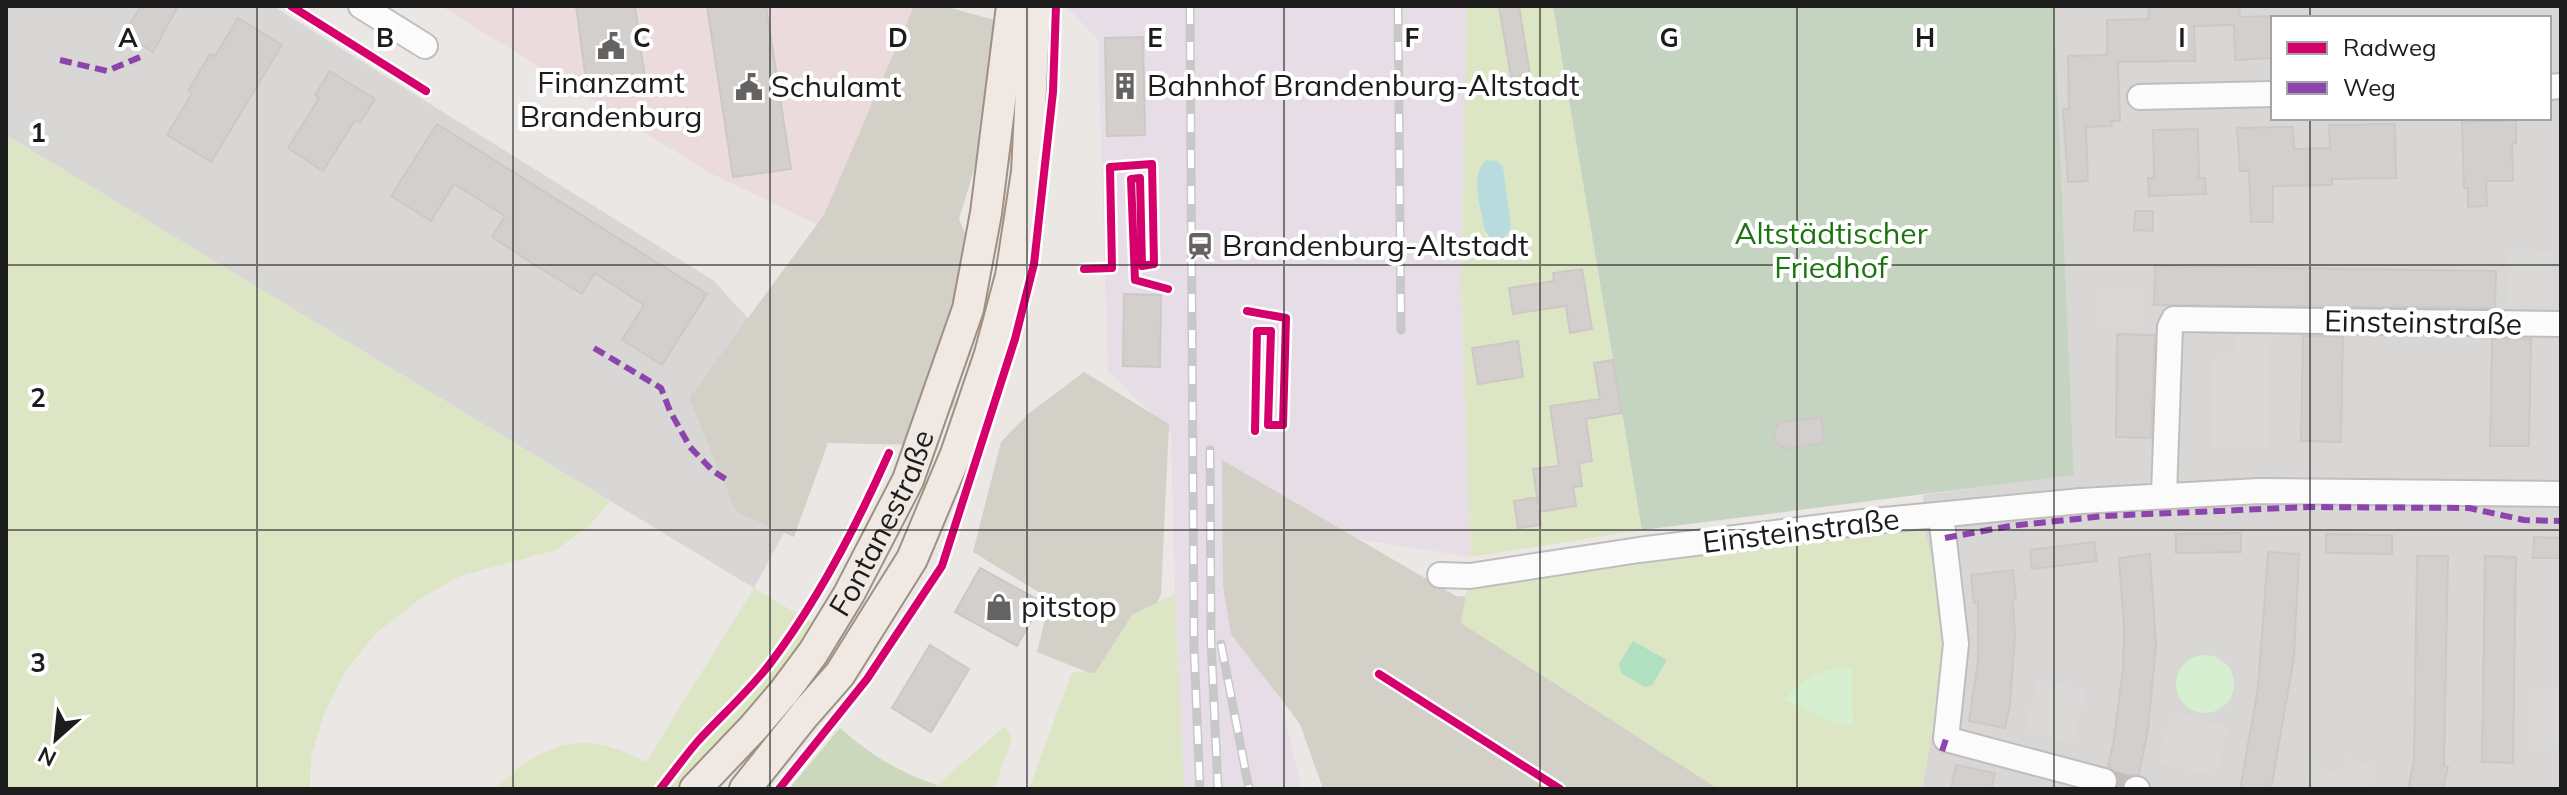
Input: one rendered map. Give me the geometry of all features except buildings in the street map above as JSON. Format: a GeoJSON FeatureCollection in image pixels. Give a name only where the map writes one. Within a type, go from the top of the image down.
{"type":"FeatureCollection","features":[{"type":"Feature","properties":{"kind":"main road","name":"Fontanestraße"},"geometry":{"type":"LineString","coordinates":[[695,789],[754,727],[799,673],[849,594],[908,480],[968,309],[986,213],[1012,6]]}},
{"type":"Feature","properties":{"kind":"main road","name":"Fontanestraße"},"geometry":{"type":"LineString","coordinates":[[745,789],[840,674],[912,559],[956,454],[990,354],[1011,276],[1027,172],[1035,6]]}},
{"type":"Feature","properties":{"kind":"street"},"geometry":{"type":"LineString","coordinates":[[361,6],[425,46]]}},
{"type":"Feature","properties":{"kind":"street"},"geometry":{"type":"LineString","coordinates":[[2140,97],[2271,94]]}},
{"type":"Feature","properties":{"kind":"street","name":"Einsteinstraße"},"geometry":{"type":"LineString","coordinates":[[2164,495],[2170,327],[2174,319],[2561,324]]}},
{"type":"Feature","properties":{"kind":"street","name":"Einsteinstraße"},"geometry":{"type":"LineString","coordinates":[[1440,575],[1470,576],[1639,550],[1863,522],[2164,495],[2259,491],[2561,494]]}},
{"type":"Feature","properties":{"kind":"street"},"geometry":{"type":"LineString","coordinates":[[1941,515],[1956,644],[1946,739],[2104,781]]}},
{"type":"Feature","properties":{"kind":"shaded area"},"geometry":{"type":"Polygon","coordinates":[[[6,6],[273,6],[714,281],[766,338],[807,491],[754,588],[6,135],[6,6]]]}},
{"type":"Feature","properties":{"kind":"shaded area"},"geometry":{"type":"Polygon","coordinates":[[[441,6],[927,6],[829,230],[710,173],[441,6]]]}},
{"type":"Feature","properties":{"kind":"shaded area"},"geometry":{"type":"Polygon","coordinates":[[[914,6],[944,6],[994,20],[987,104],[976,163],[959,219],[986,285],[953,407],[922,445],[828,443],[794,537],[736,512],[689,398],[824,215],[914,6]]]}},
{"type":"Feature","properties":{"kind":"shaded area"},"geometry":{"type":"Polygon","coordinates":[[[1066,6],[1467,6],[1461,285],[1471,557],[1248,521],[1269,652],[1302,789],[1184,789],[1171,432],[1108,371],[1098,40],[1066,6]]]}},
{"type":"Feature","properties":{"kind":"shaded area"},"geometry":{"type":"Polygon","coordinates":[[[2054,6],[2561,6],[2561,789],[1922,789],[1947,645],[1948,621],[1924,530],[1923,495],[2074,474],[2054,6]]]}},
{"type":"Feature","properties":{"kind":"shaded area"},"geometry":{"type":"Polygon","coordinates":[[[2510,250],[2553,251],[2552,306],[2509,305],[2510,250]]]}},
{"type":"Feature","properties":{"kind":"shaded area"},"geometry":{"type":"Polygon","coordinates":[[[2097,288],[2142,289],[2142,328],[2096,327],[2097,288]]]}},
{"type":"Feature","properties":{"kind":"shaded area"},"geometry":{"type":"Polygon","coordinates":[[[2236,337],[2270,337],[2269,448],[2212,447],[2213,358],[2236,358],[2236,337]]]}},
{"type":"Feature","properties":{"kind":"shaded area"},"geometry":{"type":"Polygon","coordinates":[[[1084,372],[1169,424],[1161,594],[1122,686],[1037,652],[1050,599],[973,552],[1001,442],[1028,414],[1084,372]]]}},
{"type":"Feature","properties":{"kind":"shaded area"},"geometry":{"type":"Polygon","coordinates":[[[1222,460],[1456,596],[1498,599],[1739,789],[1323,789],[1300,724],[1231,634],[1223,586],[1222,460]]]}},
{"type":"Feature","properties":{"kind":"shaded area"},"geometry":{"type":"Polygon","coordinates":[[[2038,678],[2086,690],[2073,743],[2025,731],[2038,678]]]}},
{"type":"Feature","properties":{"kind":"shaded area"},"geometry":{"type":"Polygon","coordinates":[[[2530,687],[2561,688],[2560,746],[2528,745],[2530,687]]]}},
{"type":"Feature","properties":{"kind":"shaded area"},"geometry":{"type":"Polygon","coordinates":[[[2171,712],[2228,727],[2215,776],[2158,762],[2171,712]]]}},
{"type":"Feature","properties":{"kind":"shaded area"},"geometry":{"type":"Polygon","coordinates":[[[2347,758],[2378,768],[2371,789],[2302,789],[2310,765],[2341,774],[2347,758]]]}},
{"type":"Feature","properties":{"kind":"green space"},"geometry":{"type":"Polygon","coordinates":[[[1467,6],[1553,6],[1642,530],[1471,557],[1461,285],[1467,6]],[[1503,167],[1477,181],[1486,235],[1506,237],[1511,226],[1503,167]]]}},
{"type":"Feature","properties":{"kind":"green space","name":"Altstädtischer Friedhof"},"geometry":{"type":"Polygon","coordinates":[[[1553,6],[2054,6],[2074,475],[1642,530],[1553,6]]]}},
{"type":"Feature","properties":{"kind":"green space"},"geometry":{"type":"Polygon","coordinates":[[[6,135],[610,501],[589,526],[556,550],[460,576],[420,599],[376,633],[345,672],[324,714],[311,757],[310,789],[6,789],[6,135]]]}},
{"type":"Feature","properties":{"kind":"green space"},"geometry":{"type":"Polygon","coordinates":[[[1910,528],[1924,530],[1948,620],[1947,645],[1922,789],[1718,789],[1461,623],[1467,588],[1910,528]]]}},
{"type":"Feature","properties":{"kind":"green space"},"geometry":{"type":"Polygon","coordinates":[[[754,588],[816,625],[767,692],[682,789],[495,789],[531,760],[548,750],[566,745],[603,745],[646,762],[754,588]]]}},
{"type":"Feature","properties":{"kind":"green space"},"geometry":{"type":"Polygon","coordinates":[[[1175,594],[1184,789],[1029,789],[1072,672],[1095,673],[1132,615],[1175,594]]]}},
{"type":"Feature","properties":{"kind":"green space"},"geometry":{"type":"Polygon","coordinates":[[[1633,641],[1667,660],[1652,685],[1645,687],[1621,673],[1619,664],[1633,641]]]}},
{"type":"Feature","properties":{"kind":"green space"},"geometry":{"type":"Polygon","coordinates":[[[2205,655],[2226,663],[2234,684],[2226,705],[2205,713],[2184,705],[2176,684],[2184,663],[2205,655]]]}},
{"type":"Feature","properties":{"kind":"green space"},"geometry":{"type":"Polygon","coordinates":[[[1839,668],[1852,669],[1853,726],[1835,723],[1785,700],[1809,678],[1839,668]]]}},
{"type":"Feature","properties":{"kind":"green space"},"geometry":{"type":"Polygon","coordinates":[[[1005,726],[1012,738],[994,789],[937,789],[937,785],[1005,726]]]}},
{"type":"Feature","properties":{"kind":"green space"},"geometry":{"type":"Polygon","coordinates":[[[840,728],[886,762],[937,785],[937,789],[789,789],[840,728]]]}},
{"type":"Feature","properties":{"kind":"water"},"geometry":{"type":"Polygon","coordinates":[[[1487,160],[1497,161],[1503,167],[1511,226],[1502,239],[1491,239],[1485,231],[1479,203],[1478,174],[1487,160]]]}},
{"type":"Feature","properties":{"kind":"tunnel"},"geometry":{"type":"LineString","coordinates":[[2104,781],[2136,789]]}},
{"type":"Feature","properties":{"kind":"railway"},"geometry":{"type":"LineString","coordinates":[[1190,6],[1194,649],[1200,789]]}},
{"type":"Feature","properties":{"kind":"railway"},"geometry":{"type":"LineString","coordinates":[[1398,6],[1401,330]]}},
{"type":"Feature","properties":{"kind":"railway"},"geometry":{"type":"LineString","coordinates":[[1210,450],[1211,641],[1218,789]]}},
{"type":"Feature","properties":{"kind":"railway"},"geometry":{"type":"LineString","coordinates":[[1221,644],[1249,789]]}},
{"type":"Feature","properties":{"kind":"marked path"},"geometry":{"type":"LineString","coordinates":[[60,60],[107,71],[145,55]]}},
{"type":"Feature","properties":{"kind":"marked path"},"geometry":{"type":"LineString","coordinates":[[594,348],[661,388],[690,447],[713,471],[730,482]]}},
{"type":"Feature","properties":{"kind":"marked path"},"geometry":{"type":"LineString","coordinates":[[1945,538],[2010,526],[2104,516],[2308,507],[2469,508],[2524,520],[2561,521]]}},
{"type":"Feature","properties":{"kind":"marked path"},"geometry":{"type":"LineString","coordinates":[[1942,751],[1946,739]]}},
{"type":"Feature","properties":{"kind":"cycle path"},"geometry":{"type":"LineString","coordinates":[[291,6],[426,91]]}},
{"type":"Feature","properties":{"kind":"cycle path"},"geometry":{"type":"LineString","coordinates":[[779,789],[867,679],[942,566],[1015,339],[1034,264],[1053,92],[1056,6]]}},
{"type":"Feature","properties":{"kind":"cycle path"},"geometry":{"type":"LineString","coordinates":[[1084,269],[1112,268],[1110,167],[1152,164],[1154,264],[1142,266],[1140,178],[1131,179],[1135,280],[1168,289]]}},
{"type":"Feature","properties":{"kind":"cycle path"},"geometry":{"type":"LineString","coordinates":[[1247,311],[1286,318],[1283,425],[1268,425],[1271,331],[1257,331],[1255,431]]}},
{"type":"Feature","properties":{"kind":"cycle path"},"geometry":{"type":"LineString","coordinates":[[660,789],[698,741],[761,675],[787,641],[835,562],[889,453]]}},
{"type":"Feature","properties":{"kind":"cycle path"},"geometry":{"type":"LineString","coordinates":[[1379,674],[1560,789]]}},
{"type":"Feature","properties":{"kind":"place","name":"Finanzamt Brandenburg"},"geometry":{"type":"Point","coordinates":[611,46]}},
{"type":"Feature","properties":{"kind":"place","name":"Bahnhof Brandenburg-Altstadt"},"geometry":{"type":"Point","coordinates":[1125,86]}},
{"type":"Feature","properties":{"kind":"place","name":"Schulamt"},"geometry":{"type":"Point","coordinates":[749,87]}},
{"type":"Feature","properties":{"kind":"place","name":"Brandenburg-Altstadt"},"geometry":{"type":"Point","coordinates":[1200,246]}},
{"type":"Feature","properties":{"kind":"place","name":"pitstop"},"geometry":{"type":"Point","coordinates":[999,607]}}]}
